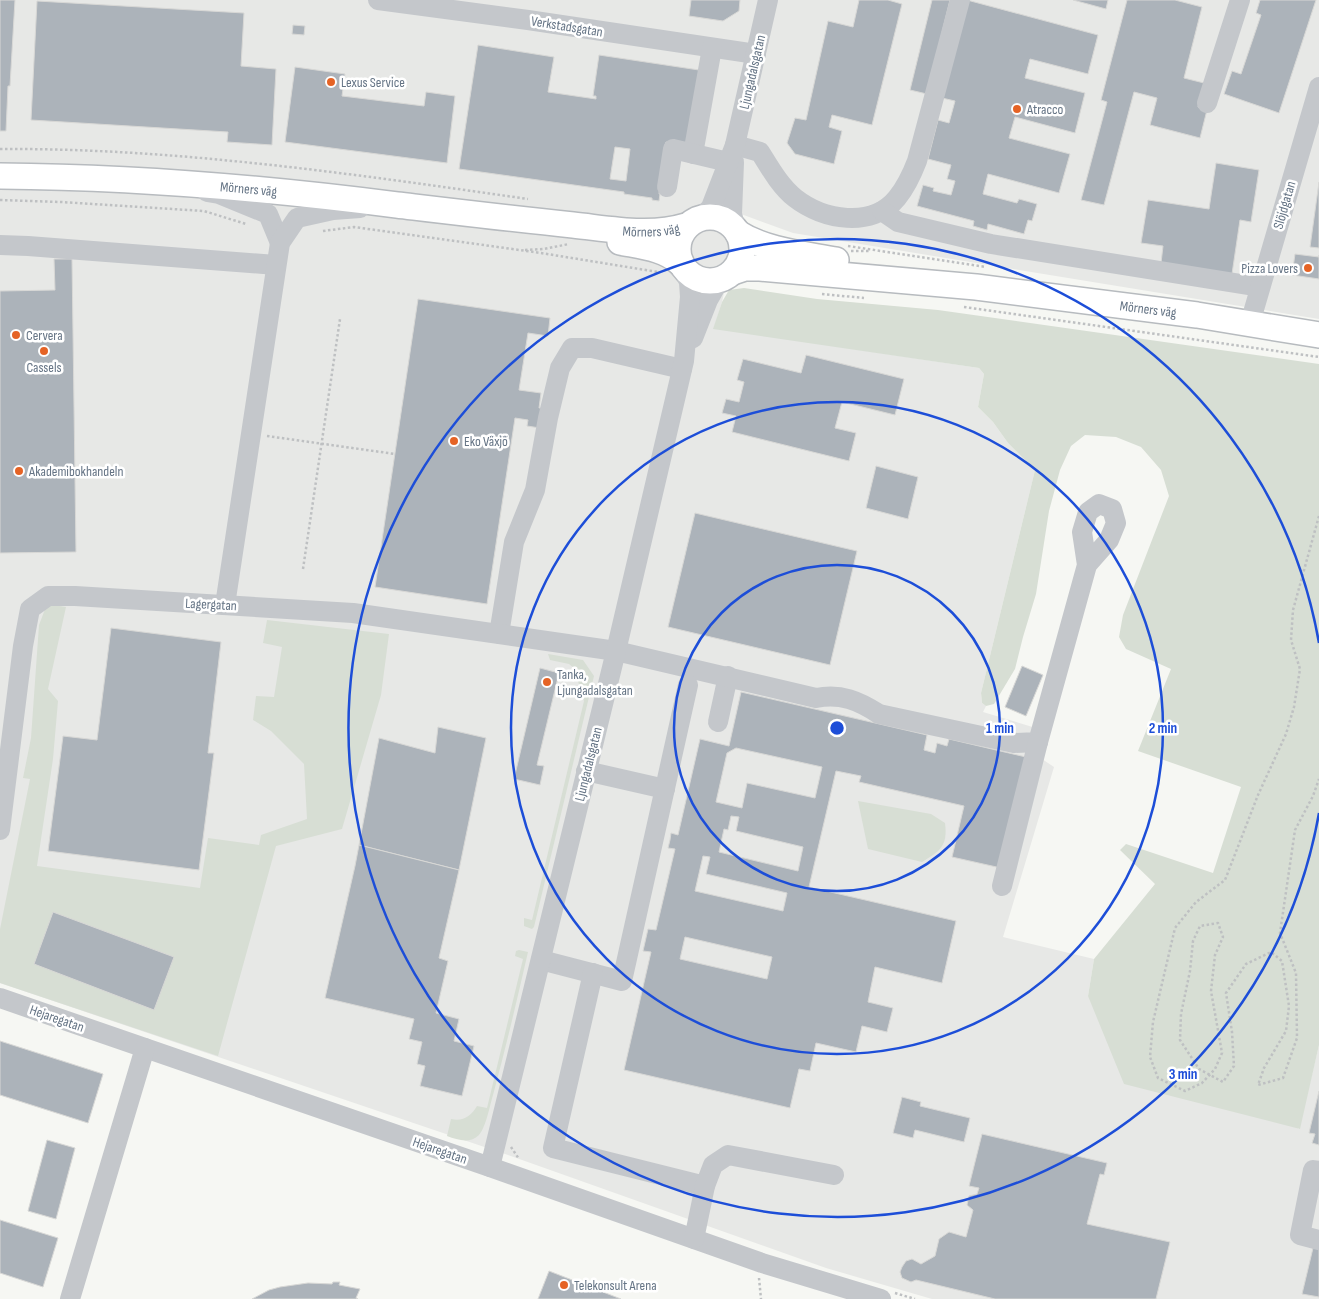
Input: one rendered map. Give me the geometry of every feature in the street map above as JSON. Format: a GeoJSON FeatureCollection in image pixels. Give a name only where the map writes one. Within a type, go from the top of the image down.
{"type":"FeatureCollection","features":[{"type":"Feature","properties":{"kind":"main road","name":"Mörners väg"},"geometry":{"type":"LineString","coordinates":[[0,176],[66,176],[144,180],[315,195],[631,231],[671,231],[694,222]]}},
{"type":"Feature","properties":{"kind":"main road","name":"Mörners väg"},"geometry":{"type":"LineString","coordinates":[[495,217],[650,248],[665,253],[676,268]]}},
{"type":"Feature","properties":{"kind":"main road"},"geometry":{"type":"LineString","coordinates":[[715,217],[728,222],[737,232],[741,242],[742,253],[731,273],[714,281],[703,281],[676,268],[677,244],[694,222],[715,217]]}},
{"type":"Feature","properties":{"kind":"main road","name":"Mörners väg"},"geometry":{"type":"LineString","coordinates":[[737,232],[747,239],[760,244],[969,296]]}},
{"type":"Feature","properties":{"kind":"main road","name":"Mörners väg"},"geometry":{"type":"LineString","coordinates":[[731,273],[745,268],[760,268],[969,296],[1250,323],[1319,335]]}},
{"type":"Feature","properties":{"kind":"street","name":"Verkstadsgatan"},"geometry":{"type":"LineString","coordinates":[[378,0],[518,18],[756,54]]}},
{"type":"Feature","properties":{"kind":"street","name":"Ljungadalsgatan"},"geometry":{"type":"LineString","coordinates":[[694,222],[711,207],[732,153],[768,0]]}},
{"type":"Feature","properties":{"kind":"street"},"geometry":{"type":"LineString","coordinates":[[667,187],[673,149],[693,154],[760,152],[778,180],[794,198],[813,210],[840,218],[861,217],[882,212],[896,199],[908,182],[917,161],[960,0]]}},
{"type":"Feature","properties":{"kind":"street"},"geometry":{"type":"LineString","coordinates":[[1207,103],[1240,0]]}},
{"type":"Feature","properties":{"kind":"street"},"geometry":{"type":"LineString","coordinates":[[693,154],[712,48]]}},
{"type":"Feature","properties":{"kind":"street","name":"Slöjdgatan"},"geometry":{"type":"LineString","coordinates":[[1250,323],[1319,87]]}},
{"type":"Feature","properties":{"kind":"street","name":"Ljungadalsgatan"},"geometry":{"type":"LineString","coordinates":[[732,153],[732,214],[737,232]]}},
{"type":"Feature","properties":{"kind":"street"},"geometry":{"type":"LineString","coordinates":[[144,180],[219,194],[268,214],[280,243]]}},
{"type":"Feature","properties":{"kind":"street"},"geometry":{"type":"LineString","coordinates":[[225,605],[280,243],[297,218],[333,210],[396,205]]}},
{"type":"Feature","properties":{"kind":"street"},"geometry":{"type":"LineString","coordinates":[[882,212],[898,222],[991,244],[1260,287]]}},
{"type":"Feature","properties":{"kind":"street"},"geometry":{"type":"LineString","coordinates":[[0,246],[28,246],[276,265]]}},
{"type":"Feature","properties":{"kind":"street","name":"Ljungadalsgatan"},"geometry":{"type":"LineString","coordinates":[[490,1167],[616,651],[683,365],[690,297],[689,282],[676,268]]}},
{"type":"Feature","properties":{"kind":"street","name":"Ljungadalsgatan"},"geometry":{"type":"LineString","coordinates":[[683,365],[708,300],[716,286],[731,273]]}},
{"type":"Feature","properties":{"kind":"street"},"geometry":{"type":"LineString","coordinates":[[499,634],[514,542],[535,490],[548,418],[560,368],[572,348],[592,348],[683,365]]}},
{"type":"Feature","properties":{"kind":"street"},"geometry":{"type":"LineString","coordinates":[[1002,886],[1038,742],[1087,565]]}},
{"type":"Feature","properties":{"kind":"street","name":"Lagergatan"},"geometry":{"type":"LineString","coordinates":[[0,830],[23,646],[30,609],[48,596],[342,612],[616,651],[816,698],[830,695],[862,702],[880,714],[1014,743],[1038,742]]}},
{"type":"Feature","properties":{"kind":"street"},"geometry":{"type":"LineString","coordinates":[[718,722],[728,676]]}},
{"type":"Feature","properties":{"kind":"street"},"geometry":{"type":"LineString","coordinates":[[541,960],[622,981],[688,685]]}},
{"type":"Feature","properties":{"kind":"street"},"geometry":{"type":"LineString","coordinates":[[586,771],[664,789]]}},
{"type":"Feature","properties":{"kind":"street"},"geometry":{"type":"LineString","coordinates":[[593,973],[553,1148],[705,1186]]}},
{"type":"Feature","properties":{"kind":"street","name":"Hejaregatan"},"geometry":{"type":"LineString","coordinates":[[0,998],[762,1263],[881,1299]]}},
{"type":"Feature","properties":{"kind":"street"},"geometry":{"type":"LineString","coordinates":[[70,1299],[146,1048]]}},
{"type":"Feature","properties":{"kind":"street"},"geometry":{"type":"LineString","coordinates":[[694,1239],[705,1186],[713,1165],[728,1155],[834,1175]]}},
{"type":"Feature","properties":{"kind":"street"},"geometry":{"type":"LineString","coordinates":[[1319,1171],[1313,1170],[1300,1235],[1319,1240]]}},
{"type":"Feature","properties":{"kind":"path"},"geometry":{"type":"LineString","coordinates":[[0,149],[32,148],[147,154],[290,166],[534,200]]}},
{"type":"Feature","properties":{"kind":"path"},"geometry":{"type":"LineString","coordinates":[[574,244],[544,249],[513,250],[676,268]]}},
{"type":"Feature","properties":{"kind":"path"},"geometry":{"type":"LineString","coordinates":[[820,294],[872,298]]}},
{"type":"Feature","properties":{"kind":"path"},"geometry":{"type":"LineString","coordinates":[[969,296],[1319,357]]}},
{"type":"Feature","properties":{"kind":"path"},"geometry":{"type":"LineString","coordinates":[[303,569],[340,319]]}},
{"type":"Feature","properties":{"kind":"path"},"geometry":{"type":"LineString","coordinates":[[251,434],[395,454]]}},
{"type":"Feature","properties":{"kind":"path"},"geometry":{"type":"LineString","coordinates":[[1319,516],[1293,610],[1291,640],[1300,669],[1294,707],[1286,734],[1258,795],[1226,880],[1196,902],[1175,928],[1153,1022],[1150,1057],[1158,1078],[1185,1091],[1202,1083],[1209,1075],[1215,1070],[1222,1053],[1211,991],[1215,955],[1223,937],[1218,923],[1200,926],[1193,942],[1190,972],[1181,1014],[1180,1040],[1199,1070],[1209,1075],[1222,1082],[1234,1066],[1232,1032],[1226,993],[1246,964],[1271,952],[1282,961],[1289,1006],[1286,1031],[1264,1068],[1258,1084],[1283,1078],[1297,1038],[1296,973],[1280,933],[1295,830],[1314,796],[1319,779]]}},
{"type":"Feature","properties":{"kind":"shaded area"},"geometry":{"type":"Polygon","coordinates":[[[0,0],[1319,0],[1319,319],[793,233],[741,214],[722,302],[714,328],[979,368],[984,374],[978,407],[993,422],[1008,443],[1035,470],[981,693],[982,703],[986,706],[983,712],[1049,732],[1042,759],[1054,767],[1003,937],[1094,959],[1088,996],[1299,1129],[1319,1045],[1319,1299],[932,1299],[826,1268],[508,1155],[0,983],[0,0]]]}},
{"type":"Feature","properties":{"kind":"shaded area"},"geometry":{"type":"Polygon","coordinates":[[[744,288],[817,299],[938,310],[1319,364],[1319,1045],[1300,1129],[1124,1084],[1088,996],[1094,959],[1155,884],[1120,850],[1126,844],[1213,873],[1241,787],[1138,751],[1171,669],[1126,649],[1119,637],[1123,615],[1169,496],[1161,470],[1141,447],[1116,437],[1085,435],[1071,446],[1060,470],[1049,511],[1036,594],[1015,669],[994,704],[986,706],[982,703],[981,693],[1035,470],[1008,443],[993,422],[978,407],[984,374],[979,368],[713,329],[722,302],[729,290],[744,288]]]}},
{"type":"Feature","properties":{"kind":"shaded area"},"geometry":{"type":"Polygon","coordinates":[[[47,604],[66,607],[48,689],[58,701],[53,759],[37,866],[200,888],[208,838],[259,845],[261,835],[307,819],[304,764],[271,731],[253,720],[256,696],[274,697],[282,647],[263,643],[267,620],[389,634],[381,695],[342,829],[276,846],[218,1056],[0,983],[0,929],[30,779],[23,778],[31,738],[39,625],[47,604]]]}},
{"type":"Feature","properties":{"kind":"shaded area"},"geometry":{"type":"Polygon","coordinates":[[[548,654],[583,660],[594,676],[532,929],[524,926],[524,918],[532,920],[584,701],[574,668],[569,664],[550,660],[548,654]]]}},
{"type":"Feature","properties":{"kind":"shaded area"},"geometry":{"type":"Polygon","coordinates":[[[858,801],[931,814],[945,823],[944,843],[938,851],[922,862],[868,849],[858,801]]]}},
{"type":"Feature","properties":{"kind":"shaded area"},"geometry":{"type":"Polygon","coordinates":[[[516,951],[528,952],[484,1127],[479,1135],[472,1140],[460,1140],[447,1136],[451,1119],[459,1120],[466,1117],[477,1106],[487,1108],[523,959],[515,956],[516,951]]]}},
{"type":"Feature","properties":{"kind":"building"},"geometry":{"type":"Polygon","coordinates":[[[0,0],[15,0],[6,131],[0,131],[0,0]]]}},
{"type":"Feature","properties":{"kind":"building"},"geometry":{"type":"Polygon","coordinates":[[[691,0],[740,0],[739,11],[723,21],[689,16],[691,0]]]}},
{"type":"Feature","properties":{"kind":"building"},"geometry":{"type":"Polygon","coordinates":[[[859,0],[888,0],[902,4],[872,125],[832,115],[829,127],[842,131],[834,164],[795,154],[787,143],[795,118],[806,120],[828,21],[853,27],[859,0]]]}},
{"type":"Feature","properties":{"kind":"building"},"geometry":{"type":"Polygon","coordinates":[[[932,0],[950,0],[927,94],[910,90],[932,0]]]}},
{"type":"Feature","properties":{"kind":"building","name":"Atracco"},"geometry":{"type":"Polygon","coordinates":[[[967,0],[1098,35],[1088,74],[1030,59],[1025,78],[1085,93],[1075,133],[1015,117],[1009,138],[1070,154],[1059,193],[988,174],[983,194],[1017,203],[1019,199],[1037,204],[1032,221],[1028,220],[1024,234],[988,224],[987,230],[973,226],[974,221],[917,206],[923,185],[934,188],[933,191],[951,195],[955,181],[947,179],[951,165],[928,159],[938,120],[949,123],[955,101],[942,98],[967,0]]]}},
{"type":"Feature","properties":{"kind":"building"},"geometry":{"type":"Polygon","coordinates":[[[1073,0],[1108,0],[1106,9],[1073,0]]]}},
{"type":"Feature","properties":{"kind":"building"},"geometry":{"type":"Polygon","coordinates":[[[1127,0],[1175,0],[1202,7],[1184,78],[1204,83],[1198,107],[1207,110],[1200,138],[1150,125],[1157,98],[1134,92],[1104,205],[1081,200],[1107,102],[1101,100],[1127,0]]]}},
{"type":"Feature","properties":{"kind":"building"},"geometry":{"type":"Polygon","coordinates":[[[1260,0],[1316,0],[1279,113],[1224,94],[1232,71],[1241,74],[1261,15],[1256,13],[1260,0]]]}},
{"type":"Feature","properties":{"kind":"building"},"geometry":{"type":"Polygon","coordinates":[[[37,1],[244,13],[241,66],[276,69],[272,145],[227,142],[228,132],[31,120],[37,1]]]}},
{"type":"Feature","properties":{"kind":"building"},"geometry":{"type":"Polygon","coordinates":[[[293,25],[305,26],[304,35],[292,34],[293,25]]]}},
{"type":"Feature","properties":{"kind":"building"},"geometry":{"type":"Polygon","coordinates":[[[478,45],[554,57],[548,92],[596,99],[596,96],[593,96],[599,55],[699,70],[688,145],[666,142],[659,201],[652,200],[652,198],[624,194],[624,192],[459,169],[478,45]],[[615,147],[610,179],[626,181],[630,149],[615,147]]]}},
{"type":"Feature","properties":{"kind":"building"},"geometry":{"type":"Polygon","coordinates":[[[295,67],[345,74],[342,96],[424,106],[426,92],[455,96],[447,163],[285,142],[295,67]]]}},
{"type":"Feature","properties":{"kind":"building"},"geometry":{"type":"Polygon","coordinates":[[[1216,163],[1259,170],[1251,222],[1240,220],[1232,274],[1161,263],[1163,246],[1141,243],[1148,200],[1209,209],[1216,163]]]}},
{"type":"Feature","properties":{"kind":"building"},"geometry":{"type":"Polygon","coordinates":[[[1319,182],[1319,248],[1310,247],[1319,182]]]}},
{"type":"Feature","properties":{"kind":"building"},"geometry":{"type":"Polygon","coordinates":[[[1295,254],[1319,257],[1319,279],[1292,275],[1295,254]]]}},
{"type":"Feature","properties":{"kind":"building"},"geometry":{"type":"Polygon","coordinates":[[[54,259],[72,259],[76,552],[0,553],[0,291],[55,290],[54,259]]]}},
{"type":"Feature","properties":{"kind":"building","name":"Eko Växjö"},"geometry":{"type":"Polygon","coordinates":[[[418,299],[550,318],[548,336],[528,333],[519,390],[541,393],[539,408],[543,408],[540,428],[527,426],[528,420],[515,418],[487,604],[375,587],[418,299]]]}},
{"type":"Feature","properties":{"kind":"building"},"geometry":{"type":"Polygon","coordinates":[[[806,355],[904,379],[895,415],[842,402],[835,428],[856,433],[849,461],[732,432],[736,416],[722,413],[726,399],[739,402],[744,382],[737,380],[743,359],[801,373],[806,355]]]}},
{"type":"Feature","properties":{"kind":"building"},"geometry":{"type":"Polygon","coordinates":[[[876,466],[918,477],[908,519],[866,508],[876,466]]]}},
{"type":"Feature","properties":{"kind":"building"},"geometry":{"type":"Polygon","coordinates":[[[695,513],[857,551],[830,665],[668,627],[695,513]]]}},
{"type":"Feature","properties":{"kind":"building"},"geometry":{"type":"Polygon","coordinates":[[[111,628],[221,642],[208,753],[214,753],[199,870],[48,851],[63,736],[97,740],[111,628]]]}},
{"type":"Feature","properties":{"kind":"building"},"geometry":{"type":"Polygon","coordinates":[[[1022,666],[1043,675],[1026,716],[1005,707],[1022,666]]]}},
{"type":"Feature","properties":{"kind":"building"},"geometry":{"type":"Polygon","coordinates":[[[540,668],[559,673],[537,765],[544,766],[540,785],[514,779],[540,668]]]}},
{"type":"Feature","properties":{"kind":"building"},"geometry":{"type":"Polygon","coordinates":[[[741,692],[927,735],[924,750],[935,753],[937,743],[947,746],[949,739],[1026,757],[1001,868],[952,857],[964,806],[859,782],[861,776],[836,771],[809,887],[956,921],[942,983],[875,967],[868,1002],[893,1008],[887,1032],[862,1026],[856,1052],[816,1043],[810,1071],[799,1069],[790,1108],[624,1070],[651,952],[643,951],[648,929],[656,930],[675,849],[668,848],[671,833],[678,835],[700,739],[729,746],[741,692]],[[736,748],[727,753],[716,802],[742,808],[747,783],[815,798],[822,767],[736,748]],[[731,816],[728,830],[724,829],[719,852],[798,871],[803,847],[736,831],[739,817],[731,816]],[[703,856],[695,891],[783,911],[787,893],[706,874],[710,857],[703,856]],[[685,937],[680,959],[767,979],[772,957],[685,937]]]}},
{"type":"Feature","properties":{"kind":"building"},"geometry":{"type":"Polygon","coordinates":[[[438,727],[486,738],[459,870],[359,845],[379,738],[435,753],[438,727]]]}},
{"type":"Feature","properties":{"kind":"building"},"geometry":{"type":"Polygon","coordinates":[[[359,845],[459,870],[439,958],[448,961],[436,1013],[459,1019],[454,1041],[474,1046],[462,1096],[420,1086],[425,1066],[417,1064],[422,1042],[409,1039],[414,1019],[325,998],[359,845]]]}},
{"type":"Feature","properties":{"kind":"building"},"geometry":{"type":"Polygon","coordinates":[[[53,912],[174,957],[154,1010],[34,964],[53,912]]]}},
{"type":"Feature","properties":{"kind":"building"},"geometry":{"type":"Polygon","coordinates":[[[0,1041],[103,1074],[88,1123],[0,1095],[0,1041]]]}},
{"type":"Feature","properties":{"kind":"building"},"geometry":{"type":"Polygon","coordinates":[[[1319,1091],[1319,1145],[1312,1143],[1315,1134],[1309,1133],[1319,1091]]]}},
{"type":"Feature","properties":{"kind":"building"},"geometry":{"type":"Polygon","coordinates":[[[902,1097],[921,1102],[920,1106],[970,1118],[964,1142],[915,1130],[913,1138],[893,1133],[902,1097]]]}},
{"type":"Feature","properties":{"kind":"building"},"geometry":{"type":"Polygon","coordinates":[[[982,1134],[1107,1163],[1104,1175],[1100,1174],[1087,1224],[1170,1242],[1156,1299],[995,1299],[916,1280],[911,1282],[902,1278],[900,1272],[906,1261],[912,1259],[921,1264],[935,1256],[939,1239],[949,1232],[966,1237],[973,1210],[967,1205],[969,1196],[977,1194],[979,1188],[969,1186],[982,1134]]]}},
{"type":"Feature","properties":{"kind":"building"},"geometry":{"type":"Polygon","coordinates":[[[47,1140],[75,1148],[56,1219],[28,1211],[47,1140]]]}},
{"type":"Feature","properties":{"kind":"building"},"geometry":{"type":"Polygon","coordinates":[[[0,1220],[58,1238],[43,1287],[0,1273],[0,1220]]]}},
{"type":"Feature","properties":{"kind":"building"},"geometry":{"type":"Polygon","coordinates":[[[1313,1248],[1319,1249],[1319,1297],[1302,1294],[1313,1248]]]}},
{"type":"Feature","properties":{"kind":"building","name":"Telekonsult Arena"},"geometry":{"type":"Polygon","coordinates":[[[549,1271],[621,1299],[538,1299],[549,1271]]]}},
{"type":"Feature","properties":{"kind":"building"},"geometry":{"type":"Polygon","coordinates":[[[333,1282],[340,1282],[339,1285],[360,1289],[356,1298],[358,1299],[252,1299],[269,1290],[280,1287],[308,1283],[332,1284],[333,1282]]]}},
{"type":"Feature","properties":{"kind":"place","name":"Lexus Service"},"geometry":{"type":"Point","coordinates":[331,82]}},
{"type":"Feature","properties":{"kind":"place","name":"Atracco"},"geometry":{"type":"Point","coordinates":[1017,109]}},
{"type":"Feature","properties":{"kind":"place","name":"Pizza Lovers"},"geometry":{"type":"Point","coordinates":[1308,268]}},
{"type":"Feature","properties":{"kind":"place","name":"Cervera"},"geometry":{"type":"Point","coordinates":[16,335]}},
{"type":"Feature","properties":{"kind":"place","name":"Cassels"},"geometry":{"type":"Point","coordinates":[44,351]}},
{"type":"Feature","properties":{"kind":"place","name":"Eko Växjö"},"geometry":{"type":"Point","coordinates":[454,441]}},
{"type":"Feature","properties":{"kind":"place","name":"Akademibokhandeln"},"geometry":{"type":"Point","coordinates":[19,471]}},
{"type":"Feature","properties":{"kind":"place","name":"Tanka, Ljungadalsgatan"},"geometry":{"type":"Point","coordinates":[547,682]}},
{"type":"Feature","properties":{"kind":"place","name":"Telekonsult Arena"},"geometry":{"type":"Point","coordinates":[564,1285]}}]}
